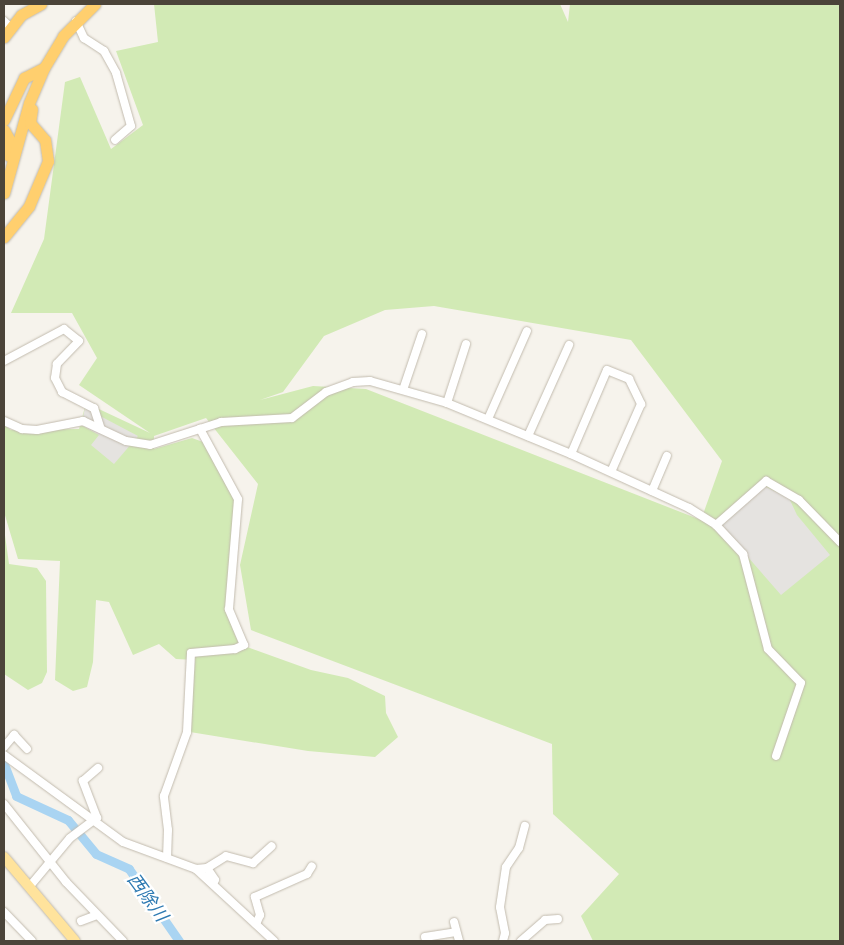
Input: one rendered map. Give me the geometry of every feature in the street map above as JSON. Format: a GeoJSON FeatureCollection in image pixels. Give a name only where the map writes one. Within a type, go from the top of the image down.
{"type":"FeatureCollection","features":[{"type":"Feature","properties":{"kind":"highway"},"geometry":{"type":"LineString","coordinates":[[6,28],[41,4]]}},
{"type":"Feature","properties":{"kind":"highway"},"geometry":{"type":"LineString","coordinates":[[5,190],[28,103],[44,68],[54,49],[76,21],[94,4]]}},
{"type":"Feature","properties":{"kind":"highway"},"geometry":{"type":"LineString","coordinates":[[4,237],[29,206],[46,170],[48,146],[31,127],[30,117],[54,49]]}},
{"type":"Feature","properties":{"kind":"highway"},"geometry":{"type":"LineString","coordinates":[[4,120],[24,78],[44,68]]}},
{"type":"Feature","properties":{"kind":"highway"},"geometry":{"type":"LineString","coordinates":[[4,130],[11,145],[5,190]]}},
{"type":"Feature","properties":{"kind":"highway"},"geometry":{"type":"LineString","coordinates":[[4,232],[25,205],[42,170],[43,147],[35,136],[24,140],[10,174]]}},
{"type":"Feature","properties":{"kind":"main road"},"geometry":{"type":"LineString","coordinates":[[4,857],[75,941]]}},
{"type":"Feature","properties":{"kind":"street"},"geometry":{"type":"LineString","coordinates":[[76,21],[84,38],[104,51],[116,73],[131,126],[115,140]]}},
{"type":"Feature","properties":{"kind":"street"},"geometry":{"type":"LineString","coordinates":[[4,361],[64,329],[79,341],[57,364],[55,378],[62,392],[94,408],[101,429]]}},
{"type":"Feature","properties":{"kind":"street"},"geometry":{"type":"LineString","coordinates":[[488,420],[527,331]]}},
{"type":"Feature","properties":{"kind":"street"},"geometry":{"type":"LineString","coordinates":[[403,390],[422,334]]}},
{"type":"Feature","properties":{"kind":"street"},"geometry":{"type":"LineString","coordinates":[[447,403],[466,344]]}},
{"type":"Feature","properties":{"kind":"street"},"geometry":{"type":"LineString","coordinates":[[528,436],[569,345]]}},
{"type":"Feature","properties":{"kind":"street"},"geometry":{"type":"LineString","coordinates":[[571,454],[607,370],[629,379],[640,404],[611,472]]}},
{"type":"Feature","properties":{"kind":"street"},"geometry":{"type":"LineString","coordinates":[[4,421],[22,429],[83,421],[126,441],[150,445],[221,422],[292,418],[326,392],[353,382],[370,381],[447,403],[571,454],[652,491],[716,525],[743,554],[768,649],[801,683],[776,756]]}},
{"type":"Feature","properties":{"kind":"street"},"geometry":{"type":"LineString","coordinates":[[167,858],[168,830],[164,796],[187,732],[191,653],[235,649],[244,645],[229,608],[238,499],[200,429]]}},
{"type":"Feature","properties":{"kind":"street"},"geometry":{"type":"LineString","coordinates":[[652,491],[666,456]]}},
{"type":"Feature","properties":{"kind":"street"},"geometry":{"type":"LineString","coordinates":[[716,525],[766,481],[800,500],[840,542]]}},
{"type":"Feature","properties":{"kind":"street"},"geometry":{"type":"LineString","coordinates":[[4,747],[14,735],[26,749]]}},
{"type":"Feature","properties":{"kind":"street"},"geometry":{"type":"LineString","coordinates":[[4,755],[124,842],[196,869],[274,941]]}},
{"type":"Feature","properties":{"kind":"street"},"geometry":{"type":"LineString","coordinates":[[30,886],[79,830],[97,818],[95,804],[83,781],[98,768]]}},
{"type":"Feature","properties":{"kind":"street"},"geometry":{"type":"LineString","coordinates":[[4,804],[50,862],[123,941]]}},
{"type":"Feature","properties":{"kind":"street"},"geometry":{"type":"LineString","coordinates":[[503,941],[505,933],[500,906],[506,867],[519,848],[525,826]]}},
{"type":"Feature","properties":{"kind":"street"},"geometry":{"type":"LineString","coordinates":[[196,869],[208,868],[226,856],[248,863],[259,861],[272,846]]}},
{"type":"Feature","properties":{"kind":"street"},"geometry":{"type":"LineString","coordinates":[[256,924],[260,916],[255,897],[307,874],[312,866]]}},
{"type":"Feature","properties":{"kind":"street"},"geometry":{"type":"LineString","coordinates":[[208,868],[215,880],[213,884]]}},
{"type":"Feature","properties":{"kind":"street"},"geometry":{"type":"LineString","coordinates":[[4,912],[32,941]]}},
{"type":"Feature","properties":{"kind":"street"},"geometry":{"type":"LineString","coordinates":[[81,921],[97,914]]}},
{"type":"Feature","properties":{"kind":"street"},"geometry":{"type":"LineString","coordinates":[[521,941],[545,920],[558,919]]}},
{"type":"Feature","properties":{"kind":"street"},"geometry":{"type":"LineString","coordinates":[[454,922],[459,941]]}},
{"type":"Feature","properties":{"kind":"street"},"geometry":{"type":"LineString","coordinates":[[425,937],[456,932]]}},
{"type":"Feature","properties":{"kind":"green space"},"geometry":{"type":"Polygon","coordinates":[[[154,4],[560,4],[568,22],[570,4],[840,4],[840,941],[593,941],[581,916],[619,874],[553,814],[552,744],[251,630],[240,565],[258,484],[206,418],[154,436],[154,449],[192,438],[203,442],[233,491],[237,510],[226,597],[227,614],[239,644],[311,670],[348,678],[385,696],[386,713],[398,737],[375,757],[308,751],[190,732],[195,660],[176,659],[159,644],[133,655],[109,602],[96,600],[93,662],[87,687],[73,691],[55,680],[60,561],[18,559],[4,512],[4,425],[11,430],[79,429],[86,403],[150,433],[79,385],[97,358],[72,313],[11,313],[44,239],[65,82],[80,77],[111,149],[143,125],[116,51],[158,42],[154,4]],[[434,306],[385,310],[324,336],[283,392],[260,400],[313,386],[366,389],[701,520],[722,461],[631,340],[434,306]]]}},
{"type":"Feature","properties":{"kind":"green space"},"geometry":{"type":"Polygon","coordinates":[[[4,528],[9,564],[37,568],[46,581],[47,672],[42,683],[28,690],[4,674],[4,528]]]}},
{"type":"Feature","properties":{"kind":"shaded area"},"geometry":{"type":"Polygon","coordinates":[[[85,408],[138,436],[114,464],[91,445],[99,435],[81,425],[85,408]]]}},
{"type":"Feature","properties":{"kind":"shaded area"},"geometry":{"type":"Polygon","coordinates":[[[764,486],[789,498],[797,515],[830,555],[781,595],[721,526],[764,486]]]}},
{"type":"Feature","properties":{"kind":"waterway","name":"西除川"},"geometry":{"type":"LineString","coordinates":[[4,764],[16,796],[68,820],[96,854],[129,869],[179,941]]}}]}
